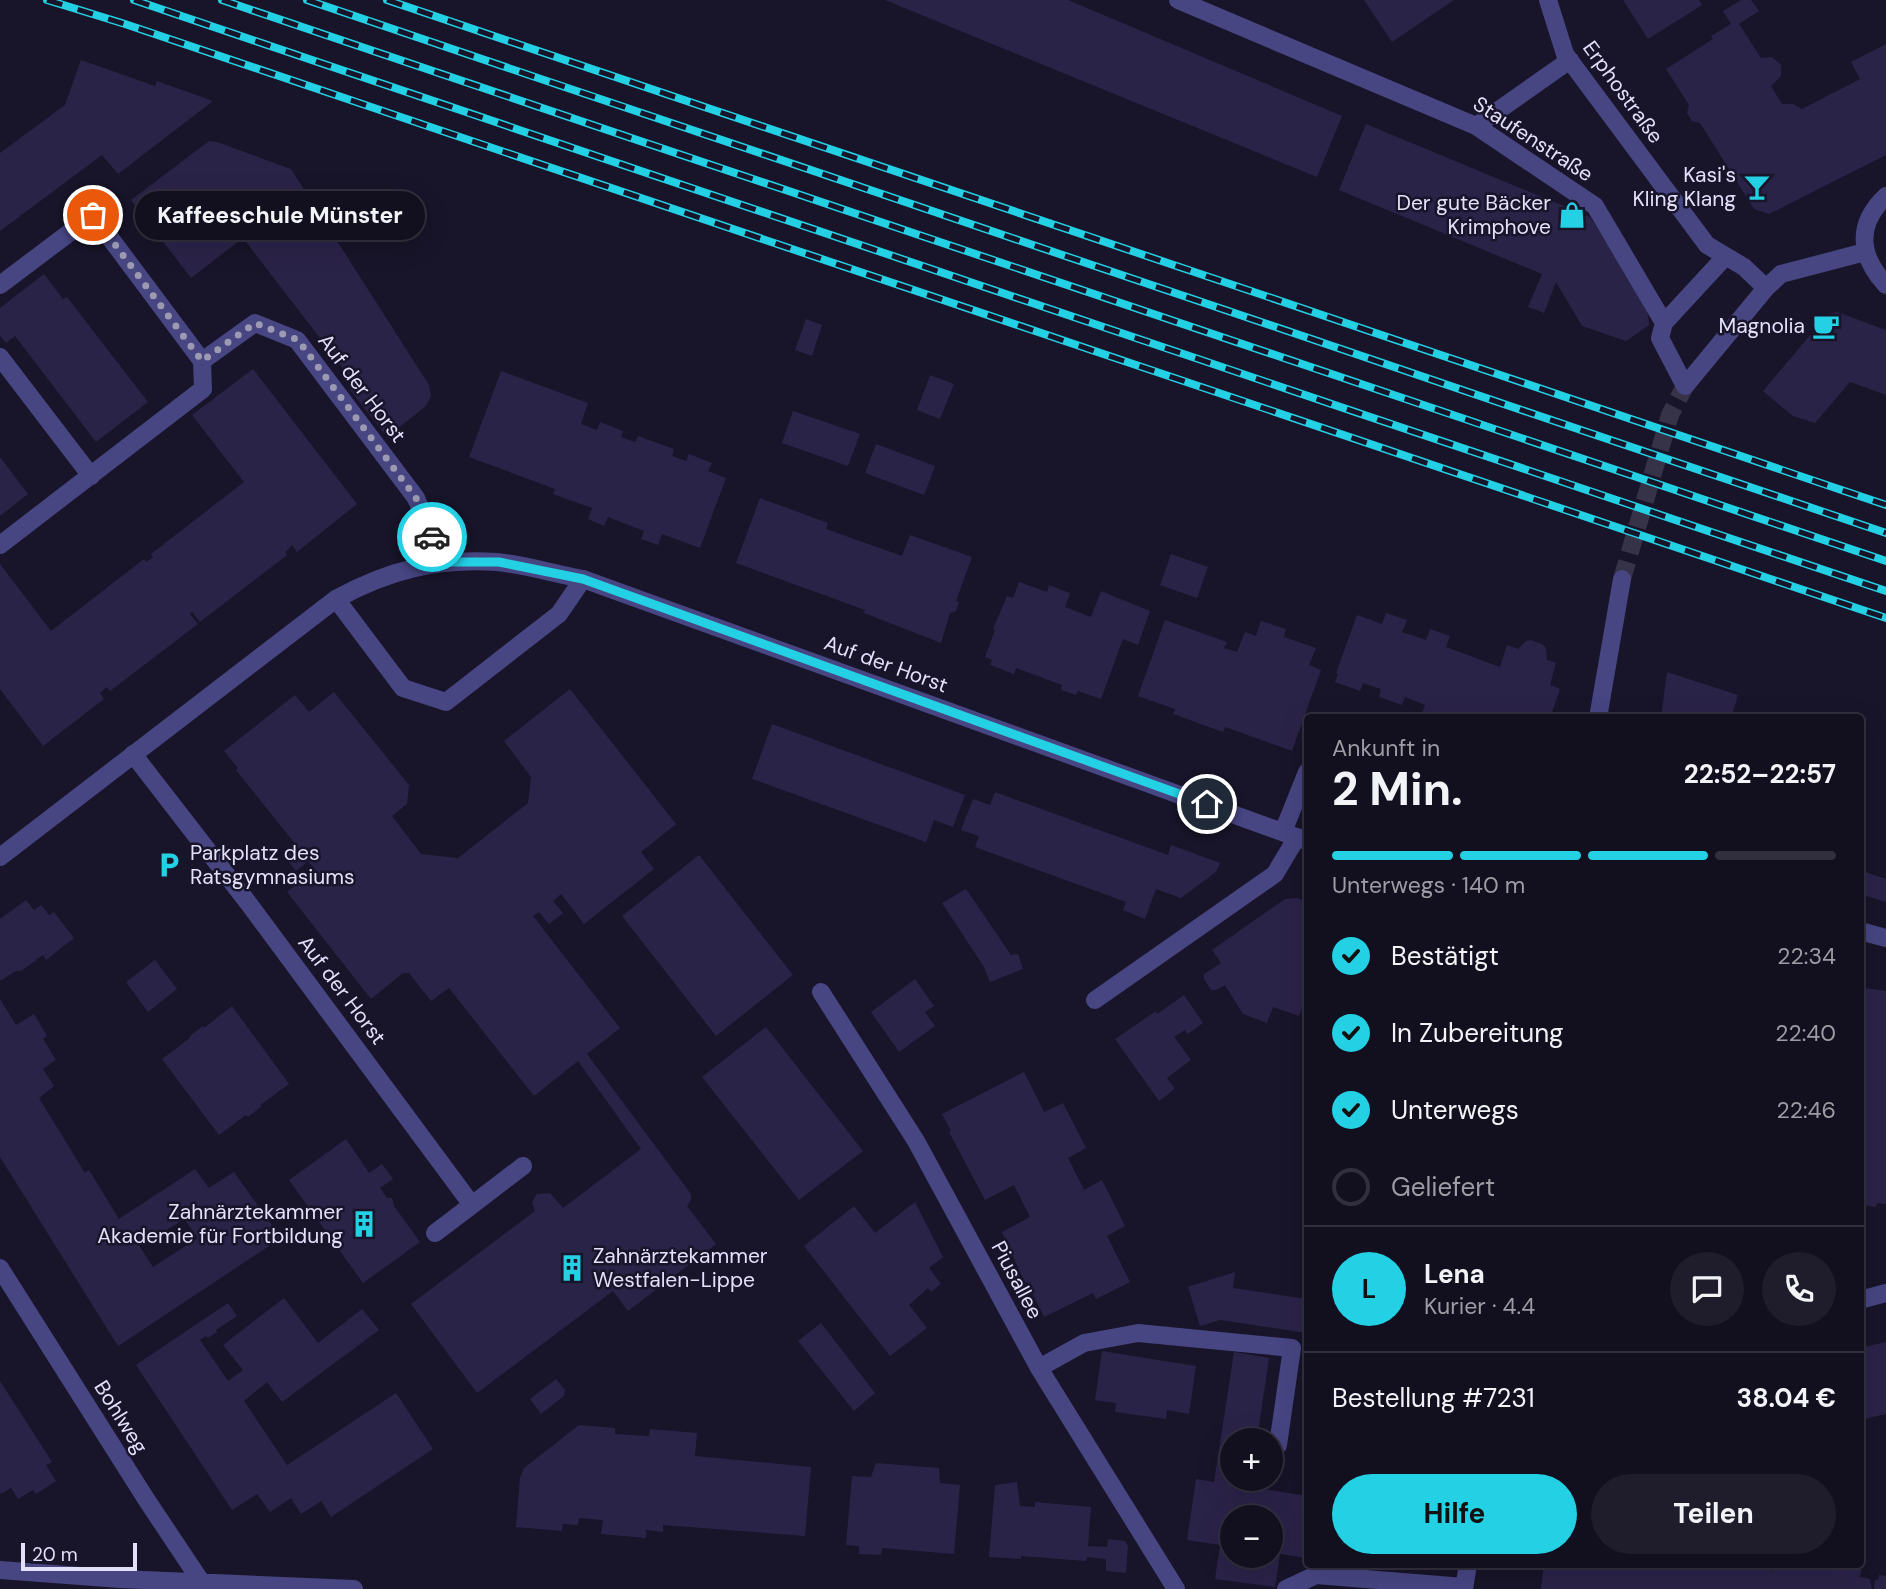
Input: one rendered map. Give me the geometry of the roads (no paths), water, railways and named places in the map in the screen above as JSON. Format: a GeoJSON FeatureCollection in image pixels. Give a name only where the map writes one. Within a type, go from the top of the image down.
{"type":"FeatureCollection","features":[{"type":"Feature","properties":{"kind":"street","name":"Staufenstraße"},"geometry":{"type":"LineString","coordinates":[[1178,0],[1471,123],[1595,206],[1664,323],[1660,338],[1685,386],[1766,288]]}},
{"type":"Feature","properties":{"kind":"street","name":"Erphostraße"},"geometry":{"type":"LineString","coordinates":[[1548,0],[1568,57],[1707,245],[1744,267],[1766,288]]}},
{"type":"Feature","properties":{"kind":"street"},"geometry":{"type":"LineString","coordinates":[[1471,123],[1568,57]]}},
{"type":"Feature","properties":{"kind":"street"},"geometry":{"type":"LineString","coordinates":[[1886,196],[1874,207],[1865,230],[1865,252],[1874,272],[1886,285]]}},
{"type":"Feature","properties":{"kind":"street"},"geometry":{"type":"LineString","coordinates":[[0,285],[93,215],[202,361],[203,388],[0,545]]}},
{"type":"Feature","properties":{"kind":"street"},"geometry":{"type":"LineString","coordinates":[[1766,288],[1781,274],[1865,252]]}},
{"type":"Feature","properties":{"kind":"street"},"geometry":{"type":"LineString","coordinates":[[1664,323],[1725,257]]}},
{"type":"Feature","properties":{"kind":"street","name":"Auf der Horst"},"geometry":{"type":"LineString","coordinates":[[202,361],[255,323],[298,340],[416,498],[442,562]]}},
{"type":"Feature","properties":{"kind":"street"},"geometry":{"type":"LineString","coordinates":[[0,357],[91,476]]}},
{"type":"Feature","properties":{"kind":"street","name":"Auf der Horst"},"geometry":{"type":"LineString","coordinates":[[0,857],[336,600],[362,585],[394,572],[442,562],[499,562],[583,579],[1296,837]]}},
{"type":"Feature","properties":{"kind":"street"},"geometry":{"type":"LineString","coordinates":[[336,600],[404,688],[446,702],[559,614],[583,579]]}},
{"type":"Feature","properties":{"kind":"street"},"geometry":{"type":"LineString","coordinates":[[1599,714],[1622,579]]}},
{"type":"Feature","properties":{"kind":"street","name":"Auf der Horst"},"geometry":{"type":"LineString","coordinates":[[132,754],[249,904],[472,1205]]}},
{"type":"Feature","properties":{"kind":"street"},"geometry":{"type":"LineString","coordinates":[[1095,1000],[1275,874],[1296,837],[1304,790]]}},
{"type":"Feature","properties":{"kind":"street"},"geometry":{"type":"LineString","coordinates":[[1864,932],[1886,938]]}},
{"type":"Feature","properties":{"kind":"street","name":"Piusallee"},"geometry":{"type":"LineString","coordinates":[[821,992],[916,1140],[1039,1368],[1176,1589]]}},
{"type":"Feature","properties":{"kind":"street"},"geometry":{"type":"LineString","coordinates":[[435,1233],[523,1166]]}},
{"type":"Feature","properties":{"kind":"street","name":"Bohlweg"},"geometry":{"type":"LineString","coordinates":[[0,1268],[145,1499],[204,1585]]}},
{"type":"Feature","properties":{"kind":"street"},"geometry":{"type":"LineString","coordinates":[[1864,1299],[1886,1293]]}},
{"type":"Feature","properties":{"kind":"street"},"geometry":{"type":"LineString","coordinates":[[1039,1368],[1084,1343],[1138,1334],[1292,1348],[1280,1428]]}},
{"type":"Feature","properties":{"kind":"street"},"geometry":{"type":"LineString","coordinates":[[1286,1589],[1316,1575],[1464,1588],[1467,1568]]}},
{"type":"Feature","properties":{"kind":"street"},"geometry":{"type":"LineString","coordinates":[[0,1570],[204,1585],[354,1589]]}},
{"type":"Feature","properties":{"kind":"tunnel"},"geometry":{"type":"LineString","coordinates":[[1622,579],[1670,415],[1685,386]]}},
{"type":"Feature","properties":{"kind":"railway"},"geometry":{"type":"LineString","coordinates":[[47,0],[1886,618]]}},
{"type":"Feature","properties":{"kind":"railway"},"geometry":{"type":"LineString","coordinates":[[134,0],[1886,591]]}},
{"type":"Feature","properties":{"kind":"railway"},"geometry":{"type":"LineString","coordinates":[[222,0],[1886,561]]}},
{"type":"Feature","properties":{"kind":"railway"},"geometry":{"type":"LineString","coordinates":[[307,0],[1886,533]]}},
{"type":"Feature","properties":{"kind":"railway"},"geometry":{"type":"LineString","coordinates":[[387,0],[1886,505]]}},
{"type":"Feature","properties":{"kind":"place","name":"Kasi's Kling Klang"},"geometry":{"type":"Point","coordinates":[1757,187]}},
{"type":"Feature","properties":{"kind":"place","name":"Kaffeeschule Münster"},"geometry":{"type":"Point","coordinates":[93,215]}},
{"type":"Feature","properties":{"kind":"place","name":"Der gute Bäcker Krimphove"},"geometry":{"type":"Point","coordinates":[1572,215]}},
{"type":"Feature","properties":{"kind":"place","name":"Magnolia"},"geometry":{"type":"Point","coordinates":[1826,326]}},
{"type":"Feature","properties":{"kind":"place","name":"Parkplatz des Ratsgymnasiums"},"geometry":{"type":"Point","coordinates":[169,865]}},
{"type":"Feature","properties":{"kind":"place","name":"Zahnärztekammer Akademie für Fortbildung"},"geometry":{"type":"Point","coordinates":[364,1224]}},
{"type":"Feature","properties":{"kind":"place","name":"Zahnärztekammer Westfalen-Lippe"},"geometry":{"type":"Point","coordinates":[572,1268]}}]}
